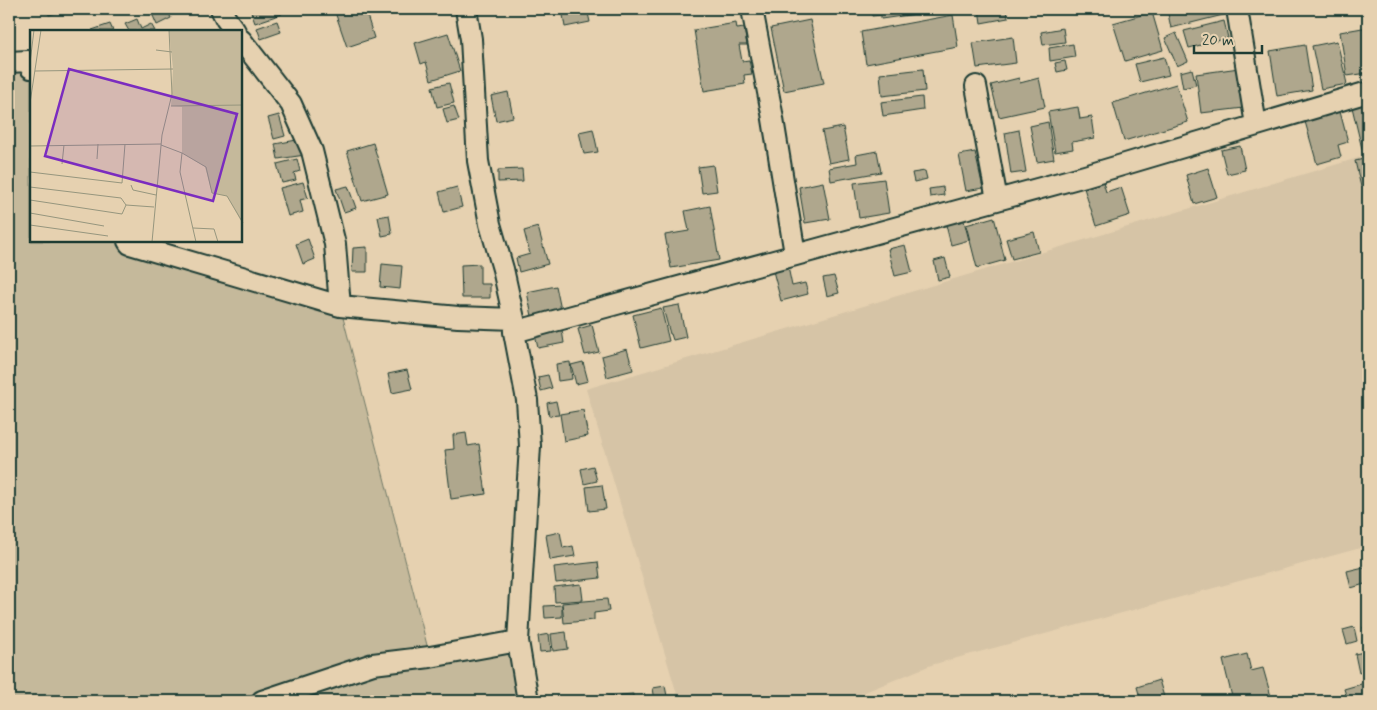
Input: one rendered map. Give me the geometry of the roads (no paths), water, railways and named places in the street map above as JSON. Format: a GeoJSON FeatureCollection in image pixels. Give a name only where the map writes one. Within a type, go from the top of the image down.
{"type":"FeatureCollection","features":[{"type":"Feature","properties":{"kind":"street"},"geometry":{"type":"LineString","coordinates":[[221,9],[234,30]]}},
{"type":"Feature","properties":{"kind":"street"},"geometry":{"type":"LineString","coordinates":[[466,9],[471,39],[478,161],[490,224],[503,269],[527,400],[530,446],[518,641],[528,701]]}},
{"type":"Feature","properties":{"kind":"street"},"geometry":{"type":"LineString","coordinates":[[752,9],[771,104],[795,254]]}},
{"type":"Feature","properties":{"kind":"street"},"geometry":{"type":"LineString","coordinates":[[1237,9],[1256,125]]}},
{"type":"Feature","properties":{"kind":"street"},"geometry":{"type":"LineString","coordinates":[[242,41],[291,104],[312,151],[335,244],[340,306]]}},
{"type":"Feature","properties":{"kind":"street"},"geometry":{"type":"LineString","coordinates":[[9,62],[28,61],[30,66]]}},
{"type":"Feature","properties":{"kind":"street"},"geometry":{"type":"LineString","coordinates":[[976,86],[997,200]]}},
{"type":"Feature","properties":{"kind":"street"},"geometry":{"type":"LineString","coordinates":[[129,242],[130,244],[340,306],[458,317],[514,326],[795,254],[1085,176],[1368,92]]}},
{"type":"Feature","properties":{"kind":"street"},"geometry":{"type":"LineString","coordinates":[[262,701],[373,664],[430,657],[518,641]]}}]}
